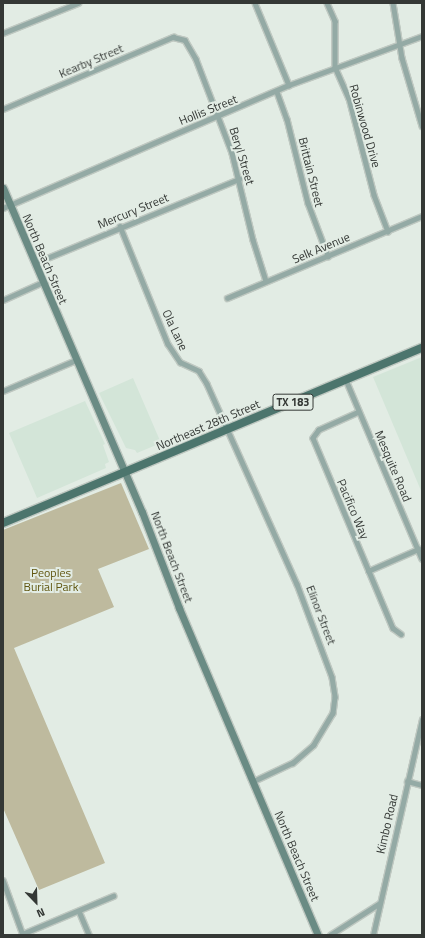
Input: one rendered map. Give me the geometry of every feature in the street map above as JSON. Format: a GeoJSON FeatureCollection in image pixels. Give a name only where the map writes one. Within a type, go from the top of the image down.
{"type":"FeatureCollection","features":[{"type":"Feature","properties":{"kind":"main road","name":"North Beach Street"},"geometry":{"type":"LineString","coordinates":[[3,188],[6,206],[35,262],[125,472],[318,935]]}},
{"type":"Feature","properties":{"kind":"main road","name":"Northeast 28th Street"},"geometry":{"type":"LineString","coordinates":[[3,524],[422,348]]}},
{"type":"Feature","properties":{"kind":"street"},"geometry":{"type":"LineString","coordinates":[[3,33],[78,3]]}},
{"type":"Feature","properties":{"kind":"street"},"geometry":{"type":"LineString","coordinates":[[256,3],[289,85]]}},
{"type":"Feature","properties":{"kind":"street","name":"Robinwood Drive"},"geometry":{"type":"LineString","coordinates":[[327,3],[335,21],[336,67],[349,98],[374,195],[388,231]]}},
{"type":"Feature","properties":{"kind":"street"},"geometry":{"type":"LineString","coordinates":[[393,3],[399,45],[422,126]]}},
{"type":"Feature","properties":{"kind":"street","name":"Hollis Street"},"geometry":{"type":"LineString","coordinates":[[6,206],[277,92],[289,85],[422,36]]}},
{"type":"Feature","properties":{"kind":"street","name":"Kearby Street"},"geometry":{"type":"LineString","coordinates":[[3,109],[173,37],[187,41]]}},
{"type":"Feature","properties":{"kind":"street","name":"Beryl Street"},"geometry":{"type":"LineString","coordinates":[[187,41],[218,116],[239,179],[255,246],[266,281]]}},
{"type":"Feature","properties":{"kind":"street","name":"Brittain Street"},"geometry":{"type":"LineString","coordinates":[[277,92],[287,119],[308,203],[328,256]]}},
{"type":"Feature","properties":{"kind":"street","name":"Mercury Street"},"geometry":{"type":"LineString","coordinates":[[35,262],[120,226],[239,179]]}},
{"type":"Feature","properties":{"kind":"street","name":"Selk Avenue"},"geometry":{"type":"LineString","coordinates":[[227,298],[422,216]]}},
{"type":"Feature","properties":{"kind":"street","name":"Ola Lane"},"geometry":{"type":"LineString","coordinates":[[120,226],[168,344],[180,362],[199,372],[203,377],[227,430]]}},
{"type":"Feature","properties":{"kind":"street"},"geometry":{"type":"LineString","coordinates":[[3,300],[43,282]]}},
{"type":"Feature","properties":{"kind":"street"},"geometry":{"type":"LineString","coordinates":[[3,391],[76,360]]}},
{"type":"Feature","properties":{"kind":"street","name":"Mesquite Road"},"geometry":{"type":"LineString","coordinates":[[346,380],[422,559]]}},
{"type":"Feature","properties":{"kind":"street","name":"Pacifico Way"},"geometry":{"type":"LineString","coordinates":[[359,412],[319,430],[313,438],[392,628],[401,634]]}},
{"type":"Feature","properties":{"kind":"street","name":"Elinor Street"},"geometry":{"type":"LineString","coordinates":[[227,430],[298,584],[327,660],[335,697],[333,713],[314,745],[293,763],[253,782]]}},
{"type":"Feature","properties":{"kind":"street"},"geometry":{"type":"LineString","coordinates":[[368,571],[418,550]]}},
{"type":"Feature","properties":{"kind":"street","name":"Kimbo Road"},"geometry":{"type":"LineString","coordinates":[[373,935],[422,719]]}},
{"type":"Feature","properties":{"kind":"street"},"geometry":{"type":"LineString","coordinates":[[407,781],[422,785]]}},
{"type":"Feature","properties":{"kind":"street"},"geometry":{"type":"LineString","coordinates":[[3,880],[22,934],[113,896]]}},
{"type":"Feature","properties":{"kind":"street"},"geometry":{"type":"LineString","coordinates":[[330,935],[380,903]]}},
{"type":"Feature","properties":{"kind":"street"},"geometry":{"type":"LineString","coordinates":[[79,911],[89,935]]}},
{"type":"Feature","properties":{"kind":"shaded area"},"geometry":{"type":"Polygon","coordinates":[[[422,357],[422,493],[373,377],[422,357]]]}},
{"type":"Feature","properties":{"kind":"shaded area"},"geometry":{"type":"Polygon","coordinates":[[[133,378],[161,443],[137,453],[135,450],[126,448],[99,393],[133,378]]]}},
{"type":"Feature","properties":{"kind":"shaded area"},"geometry":{"type":"Polygon","coordinates":[[[85,401],[105,444],[103,445],[109,462],[105,464],[106,468],[37,498],[9,433],[85,401]]]}},
{"type":"Feature","properties":{"kind":"green space","name":"Peoples Burial Park"},"geometry":{"type":"Polygon","coordinates":[[[121,483],[149,549],[98,569],[114,607],[14,648],[105,863],[39,890],[3,808],[3,530],[121,483]]]}}]}
